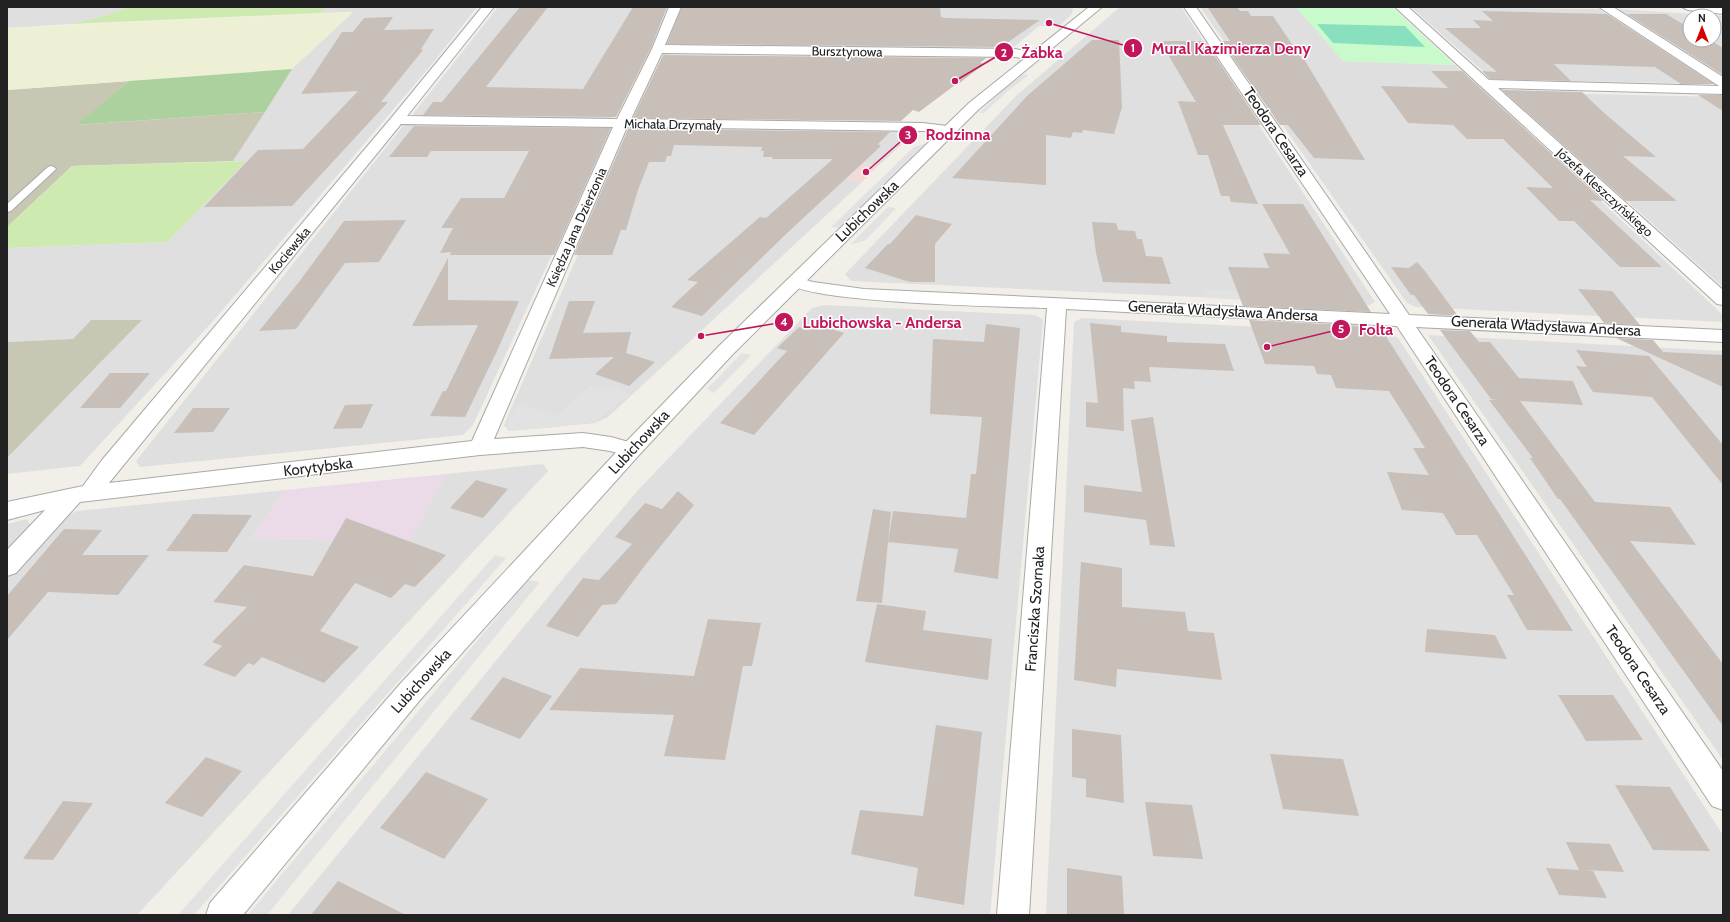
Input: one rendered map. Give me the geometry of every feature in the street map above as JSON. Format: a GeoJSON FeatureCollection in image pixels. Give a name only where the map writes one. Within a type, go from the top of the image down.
{"type":"FeatureCollection","features":[{"type":"Feature","properties":{"kind":"street","name":"Kociewska"},"geometry":{"type":"LineString","coordinates":[[7,566],[110,465],[397,120],[488,7]]}},
{"type":"Feature","properties":{"kind":"street","name":"Księdza Jana Dzierżonia"},"geometry":{"type":"LineString","coordinates":[[480,448],[622,123],[658,49],[675,7]]}},
{"type":"Feature","properties":{"kind":"street","name":"Lubichowska"},"geometry":{"type":"LineString","coordinates":[[222,915],[410,692],[631,450],[726,350],[974,106],[1096,7]]}},
{"type":"Feature","properties":{"kind":"street","name":"Teodora Cesarza"},"geometry":{"type":"LineString","coordinates":[[1190,7],[1386,293],[1723,796]]}},
{"type":"Feature","properties":{"kind":"street","name":"Józefa Kleszczyńskiego"},"geometry":{"type":"LineString","coordinates":[[1401,7],[1723,300]]}},
{"type":"Feature","properties":{"kind":"street"},"geometry":{"type":"LineString","coordinates":[[1605,7],[1723,83]]}},
{"type":"Feature","properties":{"kind":"street"},"geometry":{"type":"LineString","coordinates":[[1688,7],[1723,11]]}},
{"type":"Feature","properties":{"kind":"street","name":"Bursztynowa"},"geometry":{"type":"LineString","coordinates":[[658,49],[1015,53],[1036,56]]}},
{"type":"Feature","properties":{"kind":"street"},"geometry":{"type":"LineString","coordinates":[[1486,84],[1723,90]]}},
{"type":"Feature","properties":{"kind":"street","name":"Michała Drzymały"},"geometry":{"type":"LineString","coordinates":[[397,120],[922,127],[950,130]]}},
{"type":"Feature","properties":{"kind":"street","name":"Generała Władysława Andersa"},"geometry":{"type":"LineString","coordinates":[[796,282],[810,287],[864,294],[1402,319],[1723,336]]}},
{"type":"Feature","properties":{"kind":"street","name":"Franciszka Szornaka"},"geometry":{"type":"LineString","coordinates":[[1013,915],[1057,303]]}},
{"type":"Feature","properties":{"kind":"street","name":"Korytybska"},"geometry":{"type":"LineString","coordinates":[[7,511],[81,494],[480,448],[583,440],[611,444],[631,450]]}},
{"type":"Feature","properties":{"kind":"lane"},"geometry":{"type":"LineString","coordinates":[[7,209],[51,169]]}},
{"type":"Feature","properties":{"kind":"shaded area"},"geometry":{"type":"Polygon","coordinates":[[[7,7],[130,7],[101,17],[70,24],[7,28],[7,7]]]}},
{"type":"Feature","properties":{"kind":"shaded area"},"geometry":{"type":"Polygon","coordinates":[[[327,7],[477,7],[432,64],[214,320],[80,466],[7,474],[7,458],[141,321],[91,320],[73,339],[7,342],[7,248],[167,242],[245,161],[233,161],[292,69],[353,12],[321,13],[327,7]]]}},
{"type":"Feature","properties":{"kind":"shaded area"},"geometry":{"type":"Polygon","coordinates":[[[498,7],[667,7],[616,115],[609,119],[416,116],[413,114],[498,7]]]}},
{"type":"Feature","properties":{"kind":"shaded area"},"geometry":{"type":"Polygon","coordinates":[[[681,7],[1073,7],[1072,14],[1060,25],[1039,26],[1014,47],[905,47],[843,49],[665,45],[681,7]]]}},
{"type":"Feature","properties":{"kind":"shaded area"},"geometry":{"type":"Polygon","coordinates":[[[1120,7],[1181,7],[1375,302],[1369,305],[851,281],[845,274],[1016,96],[1120,7]]]}},
{"type":"Feature","properties":{"kind":"shaded area"},"geometry":{"type":"Polygon","coordinates":[[[1200,7],[1296,7],[1343,61],[1455,65],[1723,315],[1723,322],[1416,307],[1407,303],[1200,7]]]}},
{"type":"Feature","properties":{"kind":"shaded area"},"geometry":{"type":"Polygon","coordinates":[[[1411,7],[1599,9],[1715,84],[1492,79],[1411,7]]]}},
{"type":"Feature","properties":{"kind":"shaded area"},"geometry":{"type":"Polygon","coordinates":[[[1616,9],[1682,13],[1682,48],[1722,48],[1723,16],[1723,77],[1616,9]]]}},
{"type":"Feature","properties":{"kind":"shaded area"},"geometry":{"type":"Polygon","coordinates":[[[353,12],[292,69],[7,90],[7,28],[353,12]]]}},
{"type":"Feature","properties":{"kind":"shaded area"},"geometry":{"type":"Polygon","coordinates":[[[1023,74],[1029,75],[1009,90],[984,113],[979,113],[1003,90],[1023,74]]]}},
{"type":"Feature","properties":{"kind":"shaded area"},"geometry":{"type":"Polygon","coordinates":[[[129,81],[77,125],[265,112],[233,161],[72,166],[7,227],[7,90],[129,81]]]}},
{"type":"Feature","properties":{"kind":"shaded area"},"geometry":{"type":"Polygon","coordinates":[[[1506,92],[1723,97],[1723,287],[1506,92]]]}},
{"type":"Feature","properties":{"kind":"shaded area"},"geometry":{"type":"Polygon","coordinates":[[[410,124],[606,127],[610,129],[473,425],[463,435],[140,467],[136,461],[403,126],[410,124]]]}},
{"type":"Feature","properties":{"kind":"shaded area"},"geometry":{"type":"Polygon","coordinates":[[[636,127],[911,131],[914,133],[878,166],[849,160],[850,174],[846,179],[861,183],[608,417],[595,423],[509,431],[504,425],[632,130],[636,127]]]}},
{"type":"Feature","properties":{"kind":"shaded area"},"geometry":{"type":"Polygon","coordinates":[[[926,143],[839,228],[831,227],[914,147],[926,143]]]}},
{"type":"Feature","properties":{"kind":"shaded area"},"geometry":{"type":"Polygon","coordinates":[[[849,160],[878,166],[861,183],[845,179],[850,174],[849,160]]]}},
{"type":"Feature","properties":{"kind":"shaded area"},"geometry":{"type":"Polygon","coordinates":[[[888,207],[896,208],[866,240],[850,245],[888,207]]]}},
{"type":"Feature","properties":{"kind":"shaded area"},"geometry":{"type":"Polygon","coordinates":[[[1203,289],[1265,292],[1269,301],[1206,298],[1203,289]]]}},
{"type":"Feature","properties":{"kind":"shaded area"},"geometry":{"type":"Polygon","coordinates":[[[824,305],[1035,315],[1043,320],[990,915],[288,915],[566,575],[640,488],[812,308],[824,305]]]}},
{"type":"Feature","properties":{"kind":"shaded area"},"geometry":{"type":"Polygon","coordinates":[[[1082,318],[1386,333],[1398,338],[1723,835],[1723,915],[1046,915],[1074,322],[1082,318]]]}},
{"type":"Feature","properties":{"kind":"shaded area"},"geometry":{"type":"Polygon","coordinates":[[[91,320],[142,320],[7,458],[7,342],[73,339],[91,320]]]}},
{"type":"Feature","properties":{"kind":"shaded area"},"geometry":{"type":"Polygon","coordinates":[[[1428,335],[1723,351],[1723,760],[1428,335]]]}},
{"type":"Feature","properties":{"kind":"shaded area"},"geometry":{"type":"Polygon","coordinates":[[[742,353],[751,355],[714,393],[707,389],[742,353]]]}},
{"type":"Feature","properties":{"kind":"shaded area"},"geometry":{"type":"Polygon","coordinates":[[[590,386],[607,390],[613,386],[630,395],[596,421],[547,428],[510,430],[507,424],[517,404],[556,416],[590,386]]]}},
{"type":"Feature","properties":{"kind":"shaded area"},"geometry":{"type":"Polygon","coordinates":[[[543,464],[548,471],[137,915],[7,915],[7,578],[58,520],[77,511],[285,490],[251,539],[409,541],[446,474],[543,464]]]}},
{"type":"Feature","properties":{"kind":"shaded area"},"geometry":{"type":"Polygon","coordinates":[[[446,474],[410,541],[251,539],[285,490],[446,474]]]}},
{"type":"Feature","properties":{"kind":"shaded area"},"geometry":{"type":"Polygon","coordinates":[[[27,519],[31,526],[7,551],[7,524],[27,519]]]}},
{"type":"Feature","properties":{"kind":"shaded area"},"geometry":{"type":"Polygon","coordinates":[[[495,555],[506,558],[194,915],[178,915],[495,555]]]}},
{"type":"Feature","properties":{"kind":"shaded area"},"geometry":{"type":"Polygon","coordinates":[[[528,580],[540,582],[267,915],[248,915],[528,580]]]}},
{"type":"Feature","properties":{"kind":"green space"},"geometry":{"type":"Polygon","coordinates":[[[130,7],[327,7],[321,13],[70,24],[101,17],[130,7]]]}},
{"type":"Feature","properties":{"kind":"green space"},"geometry":{"type":"Polygon","coordinates":[[[1296,7],[1392,7],[1455,65],[1343,61],[1296,7]]]}},
{"type":"Feature","properties":{"kind":"green space"},"geometry":{"type":"Polygon","coordinates":[[[1317,24],[1405,26],[1425,47],[1333,43],[1317,24]]]}},
{"type":"Feature","properties":{"kind":"green space"},"geometry":{"type":"Polygon","coordinates":[[[292,69],[265,112],[76,125],[129,81],[292,69]]]}},
{"type":"Feature","properties":{"kind":"green space"},"geometry":{"type":"Polygon","coordinates":[[[246,161],[167,242],[7,248],[7,227],[72,166],[246,161]]]}},
{"type":"Feature","properties":{"kind":"building"},"geometry":{"type":"Polygon","coordinates":[[[520,7],[548,7],[486,87],[583,89],[633,7],[667,7],[651,48],[616,117],[423,115],[433,102],[442,102],[520,7]]]}},
{"type":"Feature","properties":{"kind":"building"},"geometry":{"type":"Polygon","coordinates":[[[682,7],[940,7],[941,17],[945,18],[1040,20],[1001,47],[667,44],[682,7]]]}},
{"type":"Feature","properties":{"kind":"building"},"geometry":{"type":"Polygon","coordinates":[[[1208,8],[1238,8],[1240,11],[1248,11],[1251,16],[1273,16],[1302,59],[1304,59],[1365,160],[1314,158],[1288,125],[1280,125],[1221,41],[1230,41],[1208,8]]]}},
{"type":"Feature","properties":{"kind":"building"},"geometry":{"type":"Polygon","coordinates":[[[1482,11],[1607,14],[1714,84],[1681,84],[1655,67],[1554,64],[1571,81],[1490,79],[1482,71],[1497,72],[1445,28],[1481,28],[1473,20],[1493,21],[1482,11]]]}},
{"type":"Feature","properties":{"kind":"building"},"geometry":{"type":"Polygon","coordinates":[[[1627,14],[1666,14],[1682,23],[1682,48],[1723,48],[1723,75],[1627,14]]]}},
{"type":"Feature","properties":{"kind":"building"},"geometry":{"type":"Polygon","coordinates":[[[393,17],[384,30],[434,29],[421,49],[423,50],[381,102],[388,102],[292,206],[204,207],[258,150],[303,149],[358,91],[301,94],[342,32],[353,32],[364,18],[393,17]]]}},
{"type":"Feature","properties":{"kind":"building"},"geometry":{"type":"Polygon","coordinates":[[[1092,40],[1119,40],[1122,107],[1114,134],[1083,130],[1082,133],[1073,132],[1071,138],[1046,135],[1046,185],[952,178],[1028,95],[1092,40]]]}},
{"type":"Feature","properties":{"kind":"building"},"geometry":{"type":"Polygon","coordinates":[[[1160,41],[1205,41],[1261,125],[1223,125],[1258,204],[1231,202],[1229,196],[1221,196],[1208,155],[1198,155],[1178,101],[1196,102],[1160,41]]]}},
{"type":"Feature","properties":{"kind":"building"},"geometry":{"type":"Polygon","coordinates":[[[663,55],[986,58],[980,63],[984,64],[957,85],[919,112],[913,110],[901,121],[633,118],[663,55]]]}},
{"type":"Feature","properties":{"kind":"building"},"geometry":{"type":"Polygon","coordinates":[[[1431,71],[1462,71],[1603,201],[1590,200],[1662,267],[1620,267],[1574,221],[1559,221],[1526,187],[1553,188],[1503,139],[1467,139],[1453,125],[1408,123],[1381,86],[1448,88],[1431,71]]]}},
{"type":"Feature","properties":{"kind":"building"},"geometry":{"type":"Polygon","coordinates":[[[1502,90],[1582,92],[1656,157],[1623,156],[1677,201],[1626,201],[1502,90]]]}},
{"type":"Feature","properties":{"kind":"building"},"geometry":{"type":"Polygon","coordinates":[[[1698,95],[1723,95],[1723,111],[1698,95]]]}},
{"type":"Feature","properties":{"kind":"building"},"geometry":{"type":"Polygon","coordinates":[[[414,126],[611,128],[554,255],[450,255],[451,252],[440,253],[453,228],[441,228],[461,198],[504,198],[529,151],[431,151],[427,157],[389,157],[414,126]]]}},
{"type":"Feature","properties":{"kind":"building"},"geometry":{"type":"Polygon","coordinates":[[[628,129],[890,132],[878,144],[881,146],[785,235],[702,316],[671,307],[698,282],[687,280],[760,217],[766,218],[833,159],[772,159],[773,157],[763,157],[764,151],[761,151],[762,147],[674,145],[671,156],[667,156],[665,162],[649,162],[638,190],[626,230],[621,230],[612,255],[574,255],[628,129]]]}},
{"type":"Feature","properties":{"kind":"building"},"geometry":{"type":"Polygon","coordinates":[[[1262,204],[1303,204],[1371,312],[1243,306],[1228,267],[1269,268],[1263,253],[1290,254],[1262,204]]]}},
{"type":"Feature","properties":{"kind":"building"},"geometry":{"type":"Polygon","coordinates":[[[916,215],[952,224],[935,244],[935,282],[910,282],[865,268],[888,244],[890,244],[916,215]]]}},
{"type":"Feature","properties":{"kind":"building"},"geometry":{"type":"Polygon","coordinates":[[[406,220],[379,262],[345,263],[296,329],[259,331],[299,282],[344,221],[406,220]]]}},
{"type":"Feature","properties":{"kind":"building"},"geometry":{"type":"Polygon","coordinates":[[[1092,222],[1116,223],[1118,230],[1135,231],[1137,239],[1142,239],[1146,256],[1162,257],[1171,284],[1103,282],[1096,253],[1092,222]]]}},
{"type":"Feature","properties":{"kind":"building"},"geometry":{"type":"Polygon","coordinates":[[[448,258],[448,300],[519,301],[465,417],[430,416],[443,391],[446,391],[478,325],[412,326],[448,258]]]}},
{"type":"Feature","properties":{"kind":"building"},"geometry":{"type":"Polygon","coordinates":[[[1417,262],[1458,316],[1428,314],[1414,295],[1411,295],[1391,267],[1409,268],[1417,262]]]}},
{"type":"Feature","properties":{"kind":"building"},"geometry":{"type":"Polygon","coordinates":[[[1578,289],[1612,291],[1640,325],[1604,323],[1578,289]]]}},
{"type":"Feature","properties":{"kind":"building"},"geometry":{"type":"Polygon","coordinates":[[[569,301],[595,301],[583,333],[631,332],[626,353],[655,362],[629,386],[595,374],[614,357],[549,359],[569,301]]]}},
{"type":"Feature","properties":{"kind":"building"},"geometry":{"type":"Polygon","coordinates":[[[1249,320],[1380,327],[1573,631],[1527,630],[1507,595],[1514,595],[1477,535],[1456,535],[1443,513],[1402,510],[1387,472],[1429,475],[1413,448],[1425,448],[1389,391],[1336,388],[1331,375],[1317,374],[1314,366],[1265,364],[1249,320]]]}},
{"type":"Feature","properties":{"kind":"building"},"geometry":{"type":"Polygon","coordinates":[[[814,323],[844,333],[754,435],[720,423],[787,351],[777,348],[799,327],[808,330],[814,323]]]}},
{"type":"Feature","properties":{"kind":"building"},"geometry":{"type":"Polygon","coordinates":[[[1090,323],[1121,326],[1121,332],[1167,336],[1167,342],[1225,344],[1234,371],[1149,367],[1151,382],[1134,381],[1135,389],[1123,388],[1124,431],[1086,427],[1086,402],[1098,403],[1090,323]]]}},
{"type":"Feature","properties":{"kind":"building"},"geometry":{"type":"Polygon","coordinates":[[[986,324],[1020,328],[998,579],[954,572],[958,549],[888,542],[893,511],[966,518],[971,474],[976,474],[982,417],[930,414],[933,339],[984,342],[986,324]]]}},
{"type":"Feature","properties":{"kind":"building"},"geometry":{"type":"Polygon","coordinates":[[[1440,330],[1470,331],[1479,342],[1490,342],[1519,378],[1573,381],[1583,405],[1520,401],[1595,502],[1670,507],[1696,545],[1630,541],[1723,664],[1723,726],[1560,499],[1558,499],[1530,458],[1533,458],[1489,400],[1496,400],[1491,399],[1440,330]]]}},
{"type":"Feature","properties":{"kind":"building"},"geometry":{"type":"Polygon","coordinates":[[[1616,338],[1653,340],[1663,352],[1723,355],[1723,387],[1616,338]]]}},
{"type":"Feature","properties":{"kind":"building"},"geometry":{"type":"Polygon","coordinates":[[[1576,350],[1649,356],[1723,445],[1723,485],[1652,397],[1593,392],[1576,366],[1587,367],[1576,350]]]}},
{"type":"Feature","properties":{"kind":"building"},"geometry":{"type":"Polygon","coordinates":[[[110,373],[150,373],[120,408],[80,408],[110,373]]]}},
{"type":"Feature","properties":{"kind":"building"},"geometry":{"type":"Polygon","coordinates":[[[373,404],[362,428],[333,429],[345,405],[373,404]]]}},
{"type":"Feature","properties":{"kind":"building"},"geometry":{"type":"Polygon","coordinates":[[[193,408],[230,408],[213,432],[174,433],[193,408]]]}},
{"type":"Feature","properties":{"kind":"building"},"geometry":{"type":"Polygon","coordinates":[[[1153,417],[1175,547],[1150,545],[1146,520],[1084,512],[1084,485],[1142,492],[1131,420],[1153,417]]]}},
{"type":"Feature","properties":{"kind":"building"},"geometry":{"type":"Polygon","coordinates":[[[476,480],[508,489],[483,518],[450,508],[476,480]]]}},
{"type":"Feature","properties":{"kind":"building"},"geometry":{"type":"Polygon","coordinates":[[[678,491],[694,505],[616,604],[602,605],[578,637],[546,626],[583,578],[599,580],[632,544],[615,537],[645,503],[662,509],[678,491]]]}},
{"type":"Feature","properties":{"kind":"building"},"geometry":{"type":"Polygon","coordinates":[[[873,509],[891,512],[882,603],[856,601],[873,509]]]}},
{"type":"Feature","properties":{"kind":"building"},"geometry":{"type":"Polygon","coordinates":[[[193,514],[252,515],[227,552],[166,551],[193,514]]]}},
{"type":"Feature","properties":{"kind":"building"},"geometry":{"type":"Polygon","coordinates":[[[346,518],[446,555],[415,587],[405,584],[391,598],[355,583],[320,631],[359,647],[324,683],[262,657],[254,665],[248,663],[235,677],[203,665],[222,646],[212,642],[247,607],[213,602],[244,565],[313,576],[346,518]]]}},
{"type":"Feature","properties":{"kind":"building"},"geometry":{"type":"Polygon","coordinates":[[[64,529],[102,530],[82,555],[149,555],[118,595],[48,592],[7,640],[7,596],[64,529]]]}},
{"type":"Feature","properties":{"kind":"building"},"geometry":{"type":"Polygon","coordinates":[[[1081,562],[1122,568],[1122,607],[1185,612],[1188,631],[1214,633],[1222,680],[1117,669],[1116,687],[1074,680],[1081,562]]]}},
{"type":"Feature","properties":{"kind":"building"},"geometry":{"type":"Polygon","coordinates":[[[877,604],[926,611],[923,630],[992,639],[988,680],[865,662],[877,604]]]}},
{"type":"Feature","properties":{"kind":"building"},"geometry":{"type":"Polygon","coordinates":[[[708,619],[761,623],[752,666],[743,666],[725,760],[664,756],[674,715],[549,710],[580,668],[694,676],[708,619]]]}},
{"type":"Feature","properties":{"kind":"building"},"geometry":{"type":"Polygon","coordinates":[[[1427,629],[1495,635],[1507,659],[1425,652],[1427,629]]]}},
{"type":"Feature","properties":{"kind":"building"},"geometry":{"type":"Polygon","coordinates":[[[503,677],[552,696],[520,739],[470,719],[503,677]]]}},
{"type":"Feature","properties":{"kind":"building"},"geometry":{"type":"Polygon","coordinates":[[[1558,695],[1613,695],[1643,740],[1586,741],[1558,695]]]}},
{"type":"Feature","properties":{"kind":"building"},"geometry":{"type":"Polygon","coordinates":[[[936,725],[982,732],[964,905],[914,896],[918,868],[851,854],[860,810],[923,816],[936,725]]]}},
{"type":"Feature","properties":{"kind":"building"},"geometry":{"type":"Polygon","coordinates":[[[1072,729],[1121,735],[1124,803],[1086,797],[1086,779],[1072,777],[1072,729]]]}},
{"type":"Feature","properties":{"kind":"building"},"geometry":{"type":"Polygon","coordinates":[[[1270,754],[1343,759],[1359,816],[1283,809],[1270,754]]]}},
{"type":"Feature","properties":{"kind":"building"},"geometry":{"type":"Polygon","coordinates":[[[206,757],[242,771],[202,817],[165,803],[206,757]]]}},
{"type":"Feature","properties":{"kind":"building"},"geometry":{"type":"Polygon","coordinates":[[[426,772],[488,799],[444,859],[380,828],[426,772]]]}},
{"type":"Feature","properties":{"kind":"building"},"geometry":{"type":"Polygon","coordinates":[[[1615,785],[1670,787],[1710,851],[1653,850],[1615,785]]]}},
{"type":"Feature","properties":{"kind":"building"},"geometry":{"type":"Polygon","coordinates":[[[63,801],[93,803],[53,860],[23,859],[63,801]]]}},
{"type":"Feature","properties":{"kind":"building"},"geometry":{"type":"Polygon","coordinates":[[[1145,802],[1192,805],[1203,859],[1153,856],[1145,802]]]}},
{"type":"Feature","properties":{"kind":"building"},"geometry":{"type":"Polygon","coordinates":[[[1566,842],[1610,844],[1624,872],[1584,870],[1593,871],[1607,898],[1559,895],[1546,868],[1579,870],[1566,842]]]}},
{"type":"Feature","properties":{"kind":"building"},"geometry":{"type":"Polygon","coordinates":[[[1067,868],[1122,876],[1124,915],[1067,915],[1067,868]]]}},
{"type":"Feature","properties":{"kind":"building"},"geometry":{"type":"Polygon","coordinates":[[[338,881],[406,915],[311,915],[338,881]]]}},
{"type":"Feature","properties":{"kind":"place","name":"Mural Kazimierza Deny"},"geometry":{"type":"Point","coordinates":[1049,23]}},
{"type":"Feature","properties":{"kind":"place","name":"Żabka"},"geometry":{"type":"Point","coordinates":[955,81]}},
{"type":"Feature","properties":{"kind":"place","name":"Rodzinna"},"geometry":{"type":"Point","coordinates":[866,172]}},
{"type":"Feature","properties":{"kind":"place","name":"Lubichowska - Andersa"},"geometry":{"type":"Point","coordinates":[701,336]}},
{"type":"Feature","properties":{"kind":"place","name":"Folta"},"geometry":{"type":"Point","coordinates":[1267,347]}}]}
